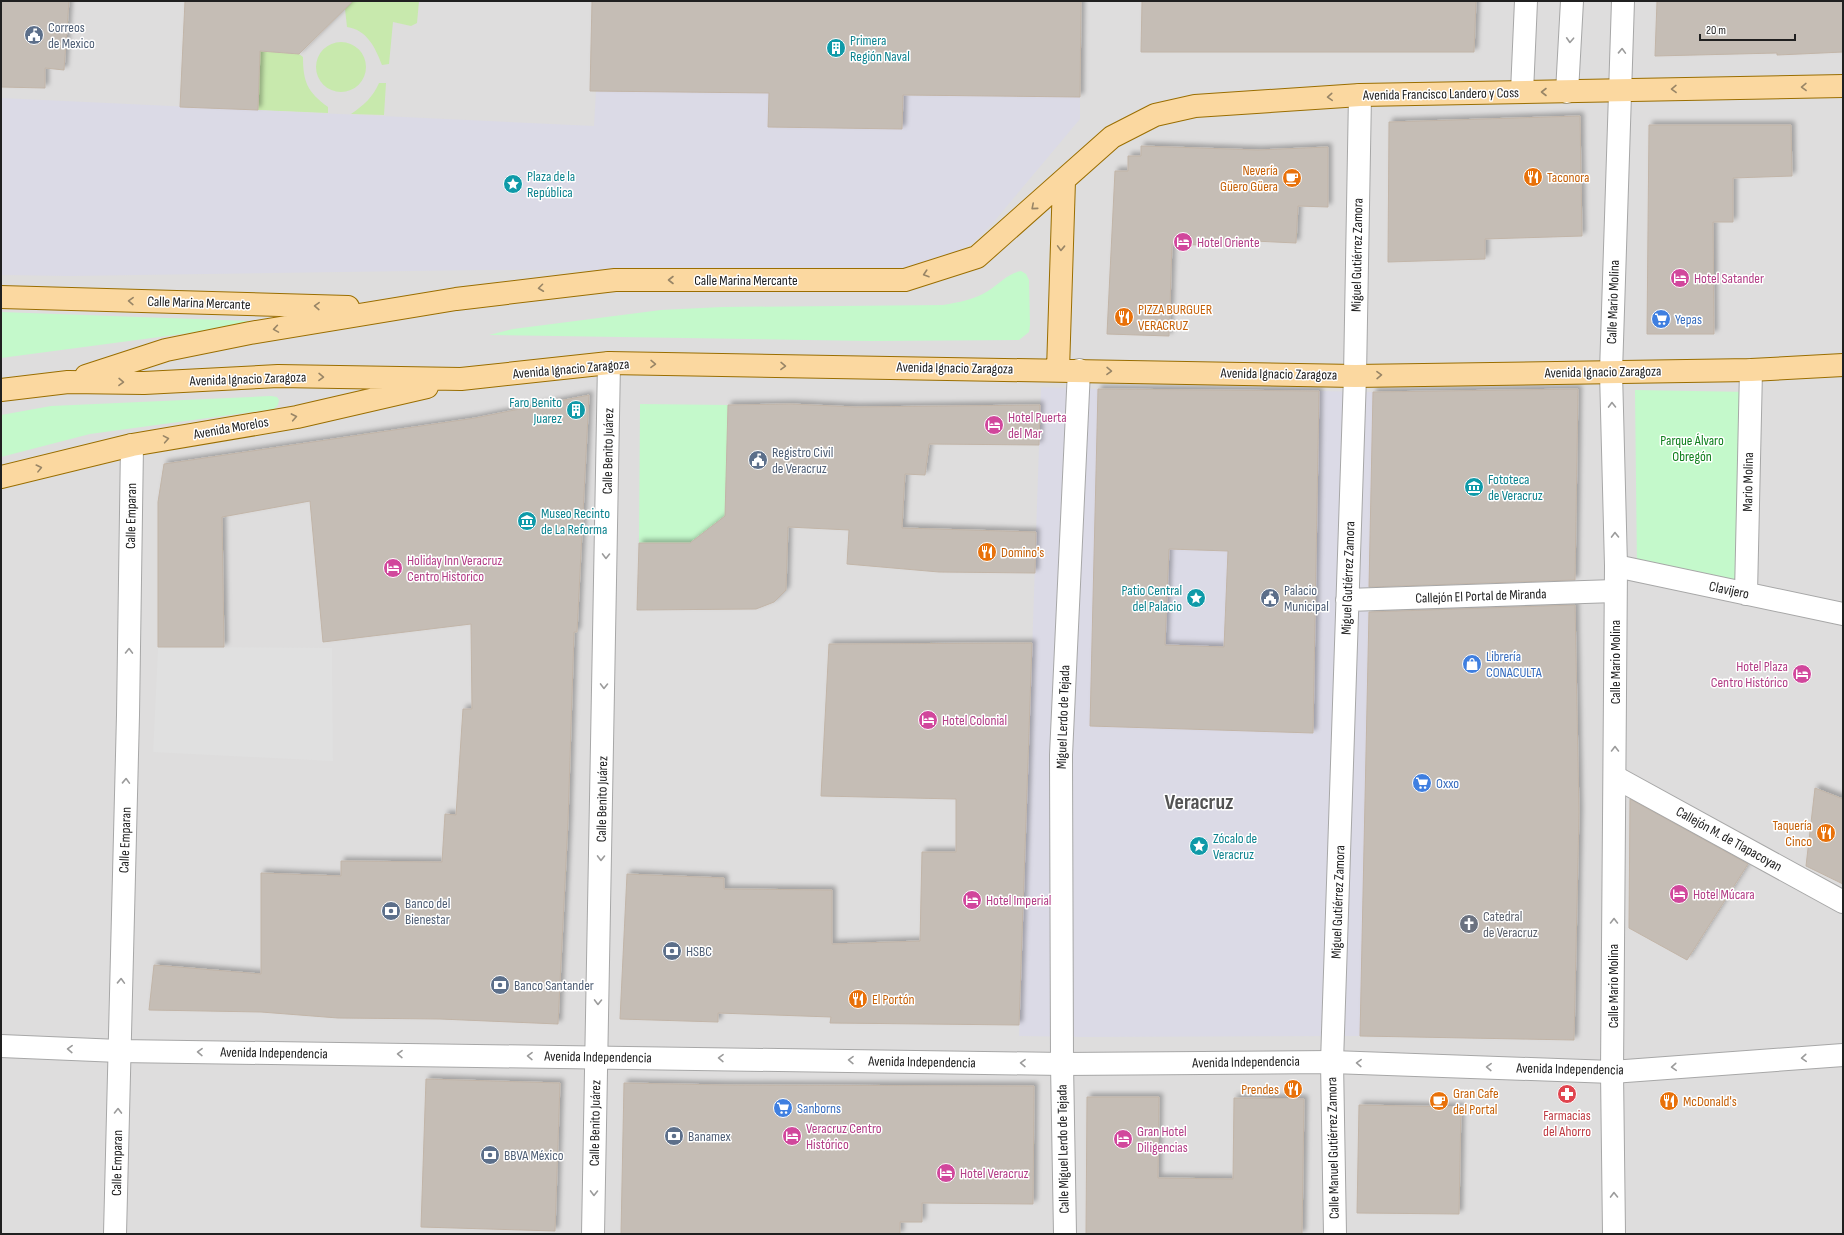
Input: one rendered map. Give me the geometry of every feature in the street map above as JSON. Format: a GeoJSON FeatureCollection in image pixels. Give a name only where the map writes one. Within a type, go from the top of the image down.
{"type":"FeatureCollection","features":[{"type":"Feature","properties":{"kind":"main road","name":"Avenida Francisco Landero y Coss"},"geometry":{"type":"LineString","coordinates":[[1064,181],[1112,137],[1155,115],[1195,106],[1360,95],[1843,86]]}},
{"type":"Feature","properties":{"kind":"main road","name":"Calle Marina Mercante"},"geometry":{"type":"LineString","coordinates":[[68,382],[166,350],[456,298],[615,280],[905,280],[977,257],[1064,181]]}},
{"type":"Feature","properties":{"kind":"main road"},"geometry":{"type":"LineString","coordinates":[[1058,370],[1064,181]]}},
{"type":"Feature","properties":{"kind":"main road","name":"Calle Marina Mercante"},"geometry":{"type":"LineString","coordinates":[[1,297],[398,309]]}},
{"type":"Feature","properties":{"kind":"main road","name":"Avenida Ignacio Zaragoza"},"geometry":{"type":"LineString","coordinates":[[68,382],[144,382],[278,376],[461,380],[609,364],[1079,370],[1355,376],[1751,370],[1843,366]]}},
{"type":"Feature","properties":{"kind":"main road","name":"Avenida Morelos"},"geometry":{"type":"LineString","coordinates":[[1,477],[132,445],[297,416],[461,380]]}},
{"type":"Feature","properties":{"kind":"main road"},"geometry":{"type":"LineString","coordinates":[[3,390],[68,382]]}},
{"type":"Feature","properties":{"kind":"street"},"geometry":{"type":"LineString","coordinates":[[1522,92],[1526,1]]}},
{"type":"Feature","properties":{"kind":"street"},"geometry":{"type":"LineString","coordinates":[[1567,92],[1572,1]]}},
{"type":"Feature","properties":{"kind":"street","name":"Calle Mario Molina"},"geometry":{"type":"LineString","coordinates":[[1614,1234],[1612,1072],[1616,566],[1611,372],[1623,1]]}},
{"type":"Feature","properties":{"kind":"street","name":"Miguel Gutiérrez Zamora"},"geometry":{"type":"LineString","coordinates":[[1332,1062],[1355,376],[1360,95]]}},
{"type":"Feature","properties":{"kind":"street","name":"Calle Benito Juárez"},"geometry":{"type":"LineString","coordinates":[[593,1234],[609,364]]}},
{"type":"Feature","properties":{"kind":"street","name":"Miguel Lerdo de Tejada"},"geometry":{"type":"LineString","coordinates":[[1062,1064],[1061,756],[1079,370]]}},
{"type":"Feature","properties":{"kind":"street","name":"Mario Molina"},"geometry":{"type":"LineString","coordinates":[[1746,594],[1751,370]]}},
{"type":"Feature","properties":{"kind":"street","name":"Calle Emparan"},"geometry":{"type":"LineString","coordinates":[[115,1234],[128,715],[132,445]]}},
{"type":"Feature","properties":{"kind":"street","name":"Clavijero"},"geometry":{"type":"LineString","coordinates":[[1616,566],[1843,614]]}},
{"type":"Feature","properties":{"kind":"street","name":"Callejón El Portal de Miranda"},"geometry":{"type":"LineString","coordinates":[[1347,600],[1615,591]]}},
{"type":"Feature","properties":{"kind":"street","name":"Callejón M. de Tlapacoyan"},"geometry":{"type":"LineString","coordinates":[[1615,777],[1843,902]]}},
{"type":"Feature","properties":{"kind":"street","name":"Avenida Independencia"},"geometry":{"type":"LineString","coordinates":[[1,1046],[119,1051],[597,1056],[1062,1064],[1332,1062],[1612,1072],[1843,1055]]}},
{"type":"Feature","properties":{"kind":"street","name":"Calle Manuel Gutiérrez Zamora"},"geometry":{"type":"LineString","coordinates":[[1332,1062],[1335,1234]]}},
{"type":"Feature","properties":{"kind":"street","name":"Calle Miguel Lerdo de Tejada"},"geometry":{"type":"LineString","coordinates":[[1062,1064],[1064,1234]]}},
{"type":"Feature","properties":{"kind":"shaded area"},"geometry":{"type":"Polygon","coordinates":[[[1,1],[1843,1],[1843,1234],[1,1234],[1,1]]]}},
{"type":"Feature","properties":{"kind":"shaded area","name":"Plaza de la República"},"geometry":{"type":"Polygon","coordinates":[[[596,91],[769,93],[768,126],[903,95],[1080,97],[1080,119],[992,224],[973,243],[934,263],[905,271],[481,270],[70,276],[1,275],[1,98],[594,126],[596,91]]]}},
{"type":"Feature","properties":{"kind":"shaded area"},"geometry":{"type":"Polygon","coordinates":[[[1041,387],[1098,389],[1090,726],[1312,733],[1319,391],[1373,392],[1360,1036],[1019,1036],[1041,387]]]}},
{"type":"Feature","properties":{"kind":"shaded area","name":"Patio Central del Palacio"},"geometry":{"type":"Polygon","coordinates":[[[1169,549],[1228,551],[1224,647],[1165,645],[1169,549]]]}},
{"type":"Feature","properties":{"kind":"shaded area"},"geometry":{"type":"Polygon","coordinates":[[[158,647],[332,648],[333,761],[153,752],[158,647]]]}},
{"type":"Feature","properties":{"kind":"green space"},"geometry":{"type":"Polygon","coordinates":[[[353,1],[419,1],[417,23],[411,26],[393,22],[389,64],[382,65],[369,40],[360,32],[347,27],[345,9],[353,1]]]}},
{"type":"Feature","properties":{"kind":"green space"},"geometry":{"type":"Polygon","coordinates":[[[341,42],[350,44],[361,53],[366,67],[364,76],[355,87],[341,92],[332,90],[321,81],[316,67],[318,58],[327,47],[341,42]]]}},
{"type":"Feature","properties":{"kind":"green space"},"geometry":{"type":"Polygon","coordinates":[[[260,51],[299,54],[303,57],[305,79],[315,96],[328,107],[328,113],[258,110],[260,51]]]}},
{"type":"Feature","properties":{"kind":"green space"},"geometry":{"type":"Polygon","coordinates":[[[379,83],[386,83],[384,115],[351,114],[368,100],[379,83]]]}},
{"type":"Feature","properties":{"kind":"green space"},"geometry":{"type":"Polygon","coordinates":[[[1021,271],[1026,274],[1029,280],[1030,325],[1029,332],[1019,340],[871,341],[489,335],[513,329],[661,310],[722,307],[943,305],[977,297],[988,291],[1008,276],[1021,271]]]}},
{"type":"Feature","properties":{"kind":"green space"},"geometry":{"type":"Polygon","coordinates":[[[1,312],[251,321],[250,325],[1,358],[1,312]]]}},
{"type":"Feature","properties":{"kind":"green space","name":"Parque Álvaro Obregón"},"geometry":{"type":"Polygon","coordinates":[[[1635,390],[1750,392],[1746,594],[1637,570],[1635,390]]]}},
{"type":"Feature","properties":{"kind":"green space"},"geometry":{"type":"Polygon","coordinates":[[[271,396],[277,397],[279,400],[278,405],[274,409],[90,434],[1,457],[1,415],[51,406],[271,396]]]}},
{"type":"Feature","properties":{"kind":"green space"},"geometry":{"type":"Polygon","coordinates":[[[640,404],[728,405],[725,516],[690,543],[639,543],[640,404]]]}},
{"type":"Feature","properties":{"kind":"building","name":"Correos de Mexico"},"geometry":{"type":"Polygon","coordinates":[[[1,1],[69,1],[64,70],[45,68],[45,88],[1,87],[1,1]]]}},
{"type":"Feature","properties":{"kind":"building"},"geometry":{"type":"Polygon","coordinates":[[[185,1],[353,1],[299,54],[260,51],[258,110],[180,107],[185,1]]]}},
{"type":"Feature","properties":{"kind":"building","name":"Primera Región Naval"},"geometry":{"type":"Polygon","coordinates":[[[592,1],[1081,1],[1080,97],[903,95],[902,129],[768,127],[769,93],[590,91],[592,1]]]}},
{"type":"Feature","properties":{"kind":"building"},"geometry":{"type":"Polygon","coordinates":[[[1142,1],[1476,1],[1474,52],[1141,52],[1142,1]]]}},
{"type":"Feature","properties":{"kind":"building"},"geometry":{"type":"Polygon","coordinates":[[[1657,1],[1843,1],[1843,52],[1777,55],[1777,53],[1655,56],[1657,1]]]}},
{"type":"Feature","properties":{"kind":"building"},"geometry":{"type":"Polygon","coordinates":[[[1580,116],[1582,236],[1485,239],[1485,259],[1388,262],[1389,122],[1580,116]]]}},
{"type":"Feature","properties":{"kind":"building","name":"Hotel Satander"},"geometry":{"type":"Polygon","coordinates":[[[1649,125],[1791,125],[1792,176],[1733,178],[1733,222],[1713,222],[1714,334],[1647,334],[1649,125]]]}},
{"type":"Feature","properties":{"kind":"building","name":"Hotel Oriente"},"geometry":{"type":"Polygon","coordinates":[[[1141,146],[1258,150],[1328,147],[1328,207],[1298,206],[1296,243],[1254,241],[1254,247],[1172,244],[1169,336],[1107,334],[1115,171],[1128,171],[1128,156],[1141,156],[1141,146]]]}},
{"type":"Feature","properties":{"kind":"building","name":"Palacio Municipal"},"geometry":{"type":"Polygon","coordinates":[[[1098,389],[1319,391],[1313,733],[1090,726],[1098,389]],[[1169,549],[1165,645],[1224,647],[1228,551],[1169,549]]]}},
{"type":"Feature","properties":{"kind":"building","name":"Fototeca de Veracruz"},"geometry":{"type":"Polygon","coordinates":[[[1578,389],[1575,580],[1369,587],[1373,392],[1578,389]]]}},
{"type":"Feature","properties":{"kind":"building"},"geometry":{"type":"Polygon","coordinates":[[[589,395],[577,632],[574,632],[568,821],[558,1024],[440,1019],[338,1018],[261,1012],[149,1010],[154,965],[261,974],[261,873],[341,876],[341,861],[442,862],[445,814],[456,815],[463,709],[472,709],[471,624],[323,642],[310,501],[222,517],[224,647],[158,647],[158,502],[164,464],[475,418],[589,395]]]}},
{"type":"Feature","properties":{"kind":"building"},"geometry":{"type":"Polygon","coordinates":[[[791,404],[855,407],[1040,405],[1039,445],[929,444],[925,475],[905,474],[902,528],[1036,532],[1035,573],[939,572],[847,564],[849,530],[788,527],[786,590],[774,602],[756,609],[637,610],[639,543],[690,543],[725,516],[728,405],[791,404]]]}},
{"type":"Feature","properties":{"kind":"building"},"geometry":{"type":"Polygon","coordinates":[[[1575,605],[1579,812],[1574,1040],[1360,1036],[1369,612],[1575,605]]]}},
{"type":"Feature","properties":{"kind":"building"},"geometry":{"type":"Polygon","coordinates":[[[1032,643],[1019,1025],[830,1023],[831,1017],[718,1013],[718,1022],[620,1019],[627,874],[724,878],[724,889],[832,890],[832,944],[920,941],[922,852],[956,852],[956,799],[821,796],[829,644],[1032,643]]]}},
{"type":"Feature","properties":{"kind":"building","name":"Taquería Cinco"},"geometry":{"type":"Polygon","coordinates":[[[1815,788],[1843,799],[1843,884],[1806,866],[1815,788]]]}},
{"type":"Feature","properties":{"kind":"building","name":"Hotel Múcara"},"geometry":{"type":"Polygon","coordinates":[[[1630,799],[1748,864],[1687,960],[1629,928],[1630,799]]]}},
{"type":"Feature","properties":{"kind":"building","name":"BBVA México"},"geometry":{"type":"Polygon","coordinates":[[[426,1079],[560,1083],[555,1231],[421,1227],[426,1079]]]}},
{"type":"Feature","properties":{"kind":"building"},"geometry":{"type":"Polygon","coordinates":[[[624,1083],[725,1085],[1034,1086],[1033,1204],[922,1203],[922,1222],[900,1222],[900,1234],[621,1234],[624,1083]]]}},
{"type":"Feature","properties":{"kind":"building","name":"Gran Hotel Diligencias"},"geometry":{"type":"Polygon","coordinates":[[[1087,1097],[1159,1097],[1158,1178],[1233,1179],[1234,1098],[1304,1099],[1302,1234],[1086,1234],[1087,1097]]]}},
{"type":"Feature","properties":{"kind":"building"},"geometry":{"type":"Polygon","coordinates":[[[1359,1105],[1461,1107],[1459,1214],[1357,1213],[1359,1105]]]}},
{"type":"Feature","properties":{"kind":"place","name":"Correos de Mexico"},"geometry":{"type":"Point","coordinates":[34,35]}},
{"type":"Feature","properties":{"kind":"place","name":"Primera Región Naval"},"geometry":{"type":"Point","coordinates":[836,48]}},
{"type":"Feature","properties":{"kind":"place","name":"Taconora"},"geometry":{"type":"Point","coordinates":[1533,177]}},
{"type":"Feature","properties":{"kind":"place","name":"Nevería Güero Güera"},"geometry":{"type":"Point","coordinates":[1292,178]}},
{"type":"Feature","properties":{"kind":"place","name":"Plaza de la República"},"geometry":{"type":"Point","coordinates":[513,184]}},
{"type":"Feature","properties":{"kind":"place","name":"Hotel Oriente"},"geometry":{"type":"Point","coordinates":[1183,242]}},
{"type":"Feature","properties":{"kind":"place","name":"Hotel Satander"},"geometry":{"type":"Point","coordinates":[1680,278]}},
{"type":"Feature","properties":{"kind":"place","name":"PIZZA BURGUER VERACRUZ"},"geometry":{"type":"Point","coordinates":[1124,317]}},
{"type":"Feature","properties":{"kind":"place","name":"Yepas"},"geometry":{"type":"Point","coordinates":[1661,319]}},
{"type":"Feature","properties":{"kind":"place","name":"Faro Benito Juarez"},"geometry":{"type":"Point","coordinates":[576,410]}},
{"type":"Feature","properties":{"kind":"place","name":"Hotel Puerta del Mar"},"geometry":{"type":"Point","coordinates":[994,425]}},
{"type":"Feature","properties":{"kind":"place","name":"Registro Civil de Veracruz"},"geometry":{"type":"Point","coordinates":[758,460]}},
{"type":"Feature","properties":{"kind":"place","name":"Fototeca de Veracruz"},"geometry":{"type":"Point","coordinates":[1474,487]}},
{"type":"Feature","properties":{"kind":"place","name":"Museo Recinto de La Reforma"},"geometry":{"type":"Point","coordinates":[527,521]}},
{"type":"Feature","properties":{"kind":"place","name":"Domino's"},"geometry":{"type":"Point","coordinates":[987,552]}},
{"type":"Feature","properties":{"kind":"place","name":"Holiday Inn Veracruz Centro Historico"},"geometry":{"type":"Point","coordinates":[393,568]}},
{"type":"Feature","properties":{"kind":"place","name":"Patio Central del Palacio"},"geometry":{"type":"Point","coordinates":[1196,598]}},
{"type":"Feature","properties":{"kind":"place","name":"Palacio Municipal"},"geometry":{"type":"Point","coordinates":[1270,598]}},
{"type":"Feature","properties":{"kind":"place","name":"Librería CONACULTA"},"geometry":{"type":"Point","coordinates":[1472,664]}},
{"type":"Feature","properties":{"kind":"place","name":"Hotel Plaza Centro Histórico"},"geometry":{"type":"Point","coordinates":[1802,674]}},
{"type":"Feature","properties":{"kind":"place","name":"Hotel Colonial"},"geometry":{"type":"Point","coordinates":[928,720]}},
{"type":"Feature","properties":{"kind":"place","name":"Oxxo"},"geometry":{"type":"Point","coordinates":[1422,783]}},
{"type":"Feature","properties":{"kind":"place","name":"Taquería Cinco"},"geometry":{"type":"Point","coordinates":[1826,833]}},
{"type":"Feature","properties":{"kind":"place","name":"Zócalo de Veracruz"},"geometry":{"type":"Point","coordinates":[1199,846]}},
{"type":"Feature","properties":{"kind":"place","name":"Hotel Múcara"},"geometry":{"type":"Point","coordinates":[1679,894]}},
{"type":"Feature","properties":{"kind":"place","name":"Hotel Imperial"},"geometry":{"type":"Point","coordinates":[972,900]}},
{"type":"Feature","properties":{"kind":"place","name":"Banco del Bienestar"},"geometry":{"type":"Point","coordinates":[391,911]}},
{"type":"Feature","properties":{"kind":"place","name":"Catedral de Veracruz"},"geometry":{"type":"Point","coordinates":[1469,924]}},
{"type":"Feature","properties":{"kind":"place","name":"HSBC"},"geometry":{"type":"Point","coordinates":[672,951]}},
{"type":"Feature","properties":{"kind":"place","name":"Banco Santander"},"geometry":{"type":"Point","coordinates":[500,985]}},
{"type":"Feature","properties":{"kind":"place","name":"El Portón"},"geometry":{"type":"Point","coordinates":[858,999]}},
{"type":"Feature","properties":{"kind":"place","name":"Prendes"},"geometry":{"type":"Point","coordinates":[1293,1089]}},
{"type":"Feature","properties":{"kind":"place","name":"Farmacias del Ahorro"},"geometry":{"type":"Point","coordinates":[1567,1094]}},
{"type":"Feature","properties":{"kind":"place","name":"Gran Cafe del Portal"},"geometry":{"type":"Point","coordinates":[1439,1101]}},
{"type":"Feature","properties":{"kind":"place","name":"McDonald's"},"geometry":{"type":"Point","coordinates":[1669,1101]}},
{"type":"Feature","properties":{"kind":"place","name":"Sanborns"},"geometry":{"type":"Point","coordinates":[783,1108]}},
{"type":"Feature","properties":{"kind":"place","name":"Banamex"},"geometry":{"type":"Point","coordinates":[674,1136]}},
{"type":"Feature","properties":{"kind":"place","name":"Veracruz Centro Histórico"},"geometry":{"type":"Point","coordinates":[792,1136]}},
{"type":"Feature","properties":{"kind":"place","name":"Gran Hotel Diligencias"},"geometry":{"type":"Point","coordinates":[1123,1139]}},
{"type":"Feature","properties":{"kind":"place","name":"BBVA México"},"geometry":{"type":"Point","coordinates":[490,1155]}},
{"type":"Feature","properties":{"kind":"place","name":"Hotel Veracruz"},"geometry":{"type":"Point","coordinates":[946,1173]}},
{"type":"Feature","properties":{"kind":"district","name":"Veracruz"},"geometry":{"type":"Point","coordinates":[1199,802]}}]}
